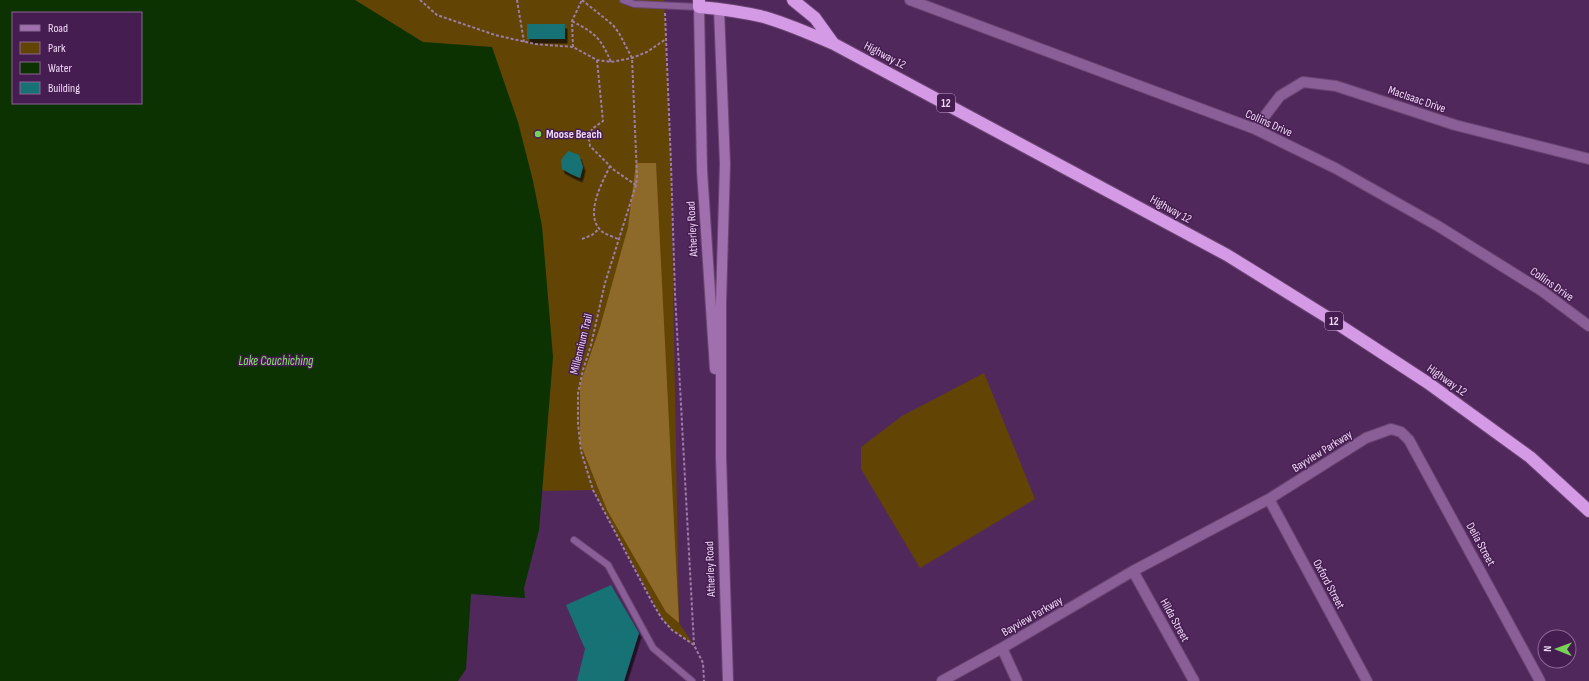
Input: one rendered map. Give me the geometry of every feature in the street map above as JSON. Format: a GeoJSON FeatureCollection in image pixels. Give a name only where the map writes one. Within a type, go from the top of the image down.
{"type":"FeatureCollection","features":[{"type":"Feature","properties":{"kind":"highway"},"geometry":{"type":"LineString","coordinates":[[793,0],[815,18],[834,44]]}},
{"type":"Feature","properties":{"kind":"highway","name":"Highway 12"},"geometry":{"type":"LineString","coordinates":[[699,4],[718,5],[763,17],[783,23],[834,44],[1227,256],[1327,317],[1428,383],[1530,457],[1589,511]]}},
{"type":"Feature","properties":{"kind":"main road","name":"Atherley Road"},"geometry":{"type":"LineString","coordinates":[[699,4],[702,170],[721,457]]}},
{"type":"Feature","properties":{"kind":"main road","name":"Atherley Road"},"geometry":{"type":"LineString","coordinates":[[718,5],[725,164],[721,310],[721,457],[728,681]]}},
{"type":"Feature","properties":{"kind":"street","name":"Collins Drive"},"geometry":{"type":"LineString","coordinates":[[910,0],[1255,129],[1335,168],[1438,226],[1542,291],[1589,326]]}},
{"type":"Feature","properties":{"kind":"street","name":"MacIsaac Drive"},"geometry":{"type":"LineString","coordinates":[[1255,129],[1280,96],[1303,82],[1336,86],[1455,125],[1589,160]]}},
{"type":"Feature","properties":{"kind":"street","name":"Bayview Parkway"},"geometry":{"type":"LineString","coordinates":[[942,681],[1002,648],[1133,571],[1269,500],[1366,438],[1391,429]]}},
{"type":"Feature","properties":{"kind":"street","name":"Delia Street"},"geometry":{"type":"LineString","coordinates":[[1391,429],[1401,432],[1410,440],[1540,681]]}},
{"type":"Feature","properties":{"kind":"street","name":"Oxford Street"},"geometry":{"type":"LineString","coordinates":[[1269,500],[1367,681]]}},
{"type":"Feature","properties":{"kind":"street","name":"Hilda Street"},"geometry":{"type":"LineString","coordinates":[[1133,571],[1194,681]]}},
{"type":"Feature","properties":{"kind":"street"},"geometry":{"type":"LineString","coordinates":[[1002,648],[1017,681]]}},
{"type":"Feature","properties":{"kind":"lane"},"geometry":{"type":"LineString","coordinates":[[623,0],[634,4],[664,6],[699,4]]}},
{"type":"Feature","properties":{"kind":"lane"},"geometry":{"type":"LineString","coordinates":[[574,540],[608,565],[653,648],[692,681]]}},
{"type":"Feature","properties":{"kind":"path"},"geometry":{"type":"LineString","coordinates":[[420,0],[437,15],[446,19],[495,35],[524,42],[573,47],[597,60],[611,62],[632,58],[647,52],[666,38]]}},
{"type":"Feature","properties":{"kind":"path"},"geometry":{"type":"LineString","coordinates":[[517,0],[524,42]]}},
{"type":"Feature","properties":{"kind":"path"},"geometry":{"type":"LineString","coordinates":[[573,47],[572,21],[582,0]]}},
{"type":"Feature","properties":{"kind":"path","name":"Millennium Trail"},"geometry":{"type":"LineString","coordinates":[[582,0],[613,26],[619,33],[632,58],[637,156],[636,185],[605,283],[578,393],[580,451],[593,490],[662,619],[672,630],[694,645]]}},
{"type":"Feature","properties":{"kind":"path"},"geometry":{"type":"LineString","coordinates":[[664,6],[675,294],[694,645],[702,663],[704,681]]}},
{"type":"Feature","properties":{"kind":"path"},"geometry":{"type":"LineString","coordinates":[[572,21],[591,31],[597,36],[604,46],[611,62]]}},
{"type":"Feature","properties":{"kind":"path"},"geometry":{"type":"LineString","coordinates":[[597,60],[603,121],[592,129],[589,140],[590,146],[610,166],[636,185]]}},
{"type":"Feature","properties":{"kind":"path"},"geometry":{"type":"LineString","coordinates":[[610,166],[594,205],[594,215],[603,232],[618,240]]}},
{"type":"Feature","properties":{"kind":"path"},"geometry":{"type":"LineString","coordinates":[[582,239],[592,235],[600,228]]}},
{"type":"Feature","properties":{"kind":"green space"},"geometry":{"type":"Polygon","coordinates":[[[355,0],[664,0],[671,164],[679,623],[694,645],[672,630],[662,619],[593,490],[543,491],[426,222],[355,0]]]}},
{"type":"Feature","properties":{"kind":"green space"},"geometry":{"type":"Polygon","coordinates":[[[984,373],[1035,499],[920,568],[861,469],[861,447],[902,416],[984,373]]]}},
{"type":"Feature","properties":{"kind":"shaded area"},"geometry":{"type":"Polygon","coordinates":[[[636,163],[656,163],[679,623],[666,612],[607,510],[580,443],[580,384],[600,327],[628,227],[636,163]]]}},
{"type":"Feature","properties":{"kind":"water","name":"Lake Couchiching"},"geometry":{"type":"Polygon","coordinates":[[[0,0],[355,0],[423,42],[492,47],[518,122],[533,181],[542,226],[553,357],[539,530],[524,588],[525,598],[471,594],[466,669],[458,681],[0,681],[0,0]]]}},
{"type":"Feature","properties":{"kind":"building"},"geometry":{"type":"Polygon","coordinates":[[[527,24],[565,24],[565,39],[527,39],[527,24]]]}},
{"type":"Feature","properties":{"kind":"building"},"geometry":{"type":"Polygon","coordinates":[[[568,151],[579,155],[583,167],[580,178],[562,169],[561,160],[568,151]]]}},
{"type":"Feature","properties":{"kind":"building"},"geometry":{"type":"Polygon","coordinates":[[[611,585],[639,633],[624,681],[577,681],[585,649],[566,605],[611,585]]]}},
{"type":"Feature","properties":{"kind":"place","name":"Moose Beach"},"geometry":{"type":"Point","coordinates":[538,134]}}]}
